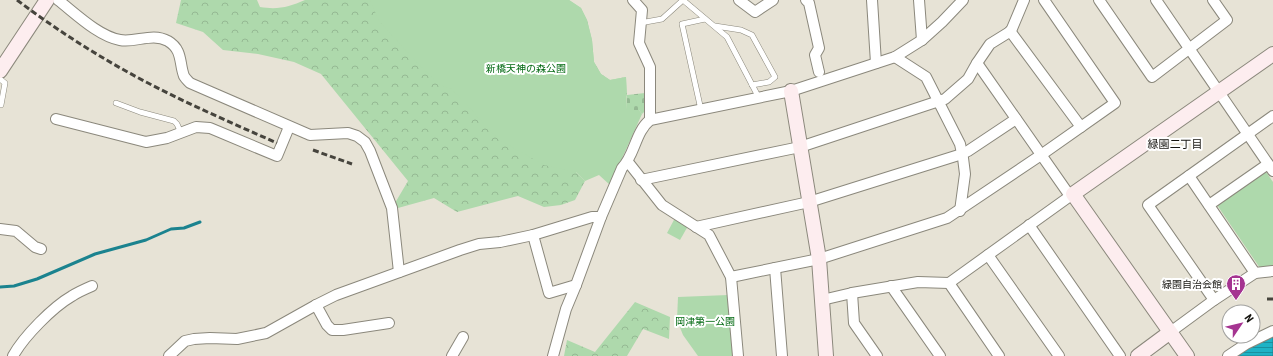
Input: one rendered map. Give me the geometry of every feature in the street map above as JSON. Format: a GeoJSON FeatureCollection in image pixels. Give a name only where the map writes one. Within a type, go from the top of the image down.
{"type":"FeatureCollection","features":[{"type":"Feature","properties":{"kind":"street"},"geometry":{"type":"LineString","coordinates":[[0,71],[47,0]]}},
{"type":"Feature","properties":{"kind":"street"},"geometry":{"type":"LineString","coordinates":[[58,0],[101,33],[117,40],[128,41],[157,37],[168,41],[177,50],[181,58],[184,75],[190,83],[310,135],[348,133],[357,136],[365,142],[370,151],[392,208],[399,272]]}},
{"type":"Feature","properties":{"kind":"street"},"geometry":{"type":"LineString","coordinates":[[633,0],[642,10],[639,43],[650,67],[650,120]]}},
{"type":"Feature","properties":{"kind":"street"},"geometry":{"type":"LineString","coordinates":[[739,0],[755,12],[773,0]]}},
{"type":"Feature","properties":{"kind":"street"},"geometry":{"type":"LineString","coordinates":[[806,0],[809,3],[819,48],[816,55],[820,77]]}},
{"type":"Feature","properties":{"kind":"street"},"geometry":{"type":"LineString","coordinates":[[872,0],[876,63]]}},
{"type":"Feature","properties":{"kind":"street"},"geometry":{"type":"LineString","coordinates":[[919,0],[922,40]]}},
{"type":"Feature","properties":{"kind":"street"},"geometry":{"type":"LineString","coordinates":[[553,356],[566,309],[601,217],[622,168],[628,162],[644,125],[650,120],[791,91],[820,77],[895,57],[922,40],[963,0]]}},
{"type":"Feature","properties":{"kind":"street"},"geometry":{"type":"LineString","coordinates":[[641,180],[800,147],[945,99],[968,79],[990,44],[1010,31],[1024,0]]}},
{"type":"Feature","properties":{"kind":"street"},"geometry":{"type":"LineString","coordinates":[[731,277],[819,259],[947,218],[1115,103],[1044,0]]}},
{"type":"Feature","properties":{"kind":"street"},"geometry":{"type":"LineString","coordinates":[[1099,0],[1152,77],[1227,20],[1213,0]]}},
{"type":"Feature","properties":{"kind":"street"},"geometry":{"type":"LineString","coordinates":[[1156,0],[1271,167],[1210,205]]}},
{"type":"Feature","properties":{"kind":"street"},"geometry":{"type":"LineString","coordinates":[[1010,31],[1081,127]]}},
{"type":"Feature","properties":{"kind":"street"},"geometry":{"type":"LineString","coordinates":[[822,300],[852,293],[918,282],[949,283],[1273,54]]}},
{"type":"Feature","properties":{"kind":"street"},"geometry":{"type":"LineString","coordinates":[[895,57],[926,78],[960,144],[965,174],[960,210]]}},
{"type":"Feature","properties":{"kind":"street"},"geometry":{"type":"LineString","coordinates":[[977,63],[1041,155],[1072,195],[1186,356]]}},
{"type":"Feature","properties":{"kind":"street"},"geometry":{"type":"LineString","coordinates":[[791,91],[819,259],[826,356]]}},
{"type":"Feature","properties":{"kind":"street"},"geometry":{"type":"LineString","coordinates":[[1214,300],[1148,205],[1273,116]]}},
{"type":"Feature","properties":{"kind":"street"},"geometry":{"type":"LineString","coordinates":[[696,226],[809,202],[962,154],[1016,118]]}},
{"type":"Feature","properties":{"kind":"street"},"geometry":{"type":"LineString","coordinates":[[56,119],[146,142],[167,138],[196,128],[210,128],[277,156],[289,127]]}},
{"type":"Feature","properties":{"kind":"street"},"geometry":{"type":"LineString","coordinates":[[628,162],[662,205],[709,235],[731,277],[738,356]]}},
{"type":"Feature","properties":{"kind":"street"},"geometry":{"type":"LineString","coordinates":[[1189,176],[1255,273]]}},
{"type":"Feature","properties":{"kind":"street"},"geometry":{"type":"LineString","coordinates":[[169,356],[185,341],[189,340],[210,338],[237,339],[266,333],[336,295],[479,244],[500,242],[592,217],[601,217]]}},
{"type":"Feature","properties":{"kind":"street"},"geometry":{"type":"LineString","coordinates":[[1029,225],[1120,356]]}},
{"type":"Feature","properties":{"kind":"street"},"geometry":{"type":"LineString","coordinates":[[0,229],[16,231],[35,247],[41,250]]}},
{"type":"Feature","properties":{"kind":"street"},"geometry":{"type":"LineString","coordinates":[[533,234],[549,293],[576,285]]}},
{"type":"Feature","properties":{"kind":"street"},"geometry":{"type":"LineString","coordinates":[[988,255],[1059,356]]}},
{"type":"Feature","properties":{"kind":"street"},"geometry":{"type":"LineString","coordinates":[[776,268],[782,356]]}},
{"type":"Feature","properties":{"kind":"street"},"geometry":{"type":"LineString","coordinates":[[1138,356],[1214,300],[1255,273],[1273,272]]}},
{"type":"Feature","properties":{"kind":"street"},"geometry":{"type":"LineString","coordinates":[[949,283],[999,356]]}},
{"type":"Feature","properties":{"kind":"street"},"geometry":{"type":"LineString","coordinates":[[13,356],[28,336],[57,308],[71,296],[92,286]]}},
{"type":"Feature","properties":{"kind":"street"},"geometry":{"type":"LineString","coordinates":[[891,286],[940,356]]}},
{"type":"Feature","properties":{"kind":"street"},"geometry":{"type":"LineString","coordinates":[[852,293],[854,323],[877,356]]}},
{"type":"Feature","properties":{"kind":"street"},"geometry":{"type":"LineString","coordinates":[[316,305],[327,325],[332,330],[343,330],[389,323]]}},
{"type":"Feature","properties":{"kind":"street"},"geometry":{"type":"LineString","coordinates":[[1228,356],[1246,344],[1273,331]]}},
{"type":"Feature","properties":{"kind":"street"},"geometry":{"type":"LineString","coordinates":[[452,356],[463,337]]}},
{"type":"Feature","properties":{"kind":"lane"},"geometry":{"type":"LineString","coordinates":[[640,23],[662,19],[683,0],[728,38],[759,98]]}},
{"type":"Feature","properties":{"kind":"lane"},"geometry":{"type":"LineString","coordinates":[[700,110],[682,24],[706,19]]}},
{"type":"Feature","properties":{"kind":"lane"},"geometry":{"type":"LineString","coordinates":[[714,26],[741,30],[752,35],[775,77],[769,82],[752,85]]}},
{"type":"Feature","properties":{"kind":"lane"},"geometry":{"type":"LineString","coordinates":[[0,78],[5,83],[1,105]]}},
{"type":"Feature","properties":{"kind":"lane"},"geometry":{"type":"LineString","coordinates":[[116,103],[140,112],[174,121],[181,133]]}},
{"type":"Feature","properties":{"kind":"green space"},"geometry":{"type":"Polygon","coordinates":[[[181,0],[257,0],[260,7],[278,8],[305,0],[569,0],[581,8],[587,20],[592,40],[594,62],[601,74],[610,80],[626,77],[627,95],[576,172],[585,181],[575,200],[561,205],[544,207],[518,196],[457,212],[434,198],[398,208],[395,203],[408,181],[321,74],[294,62],[258,54],[223,50],[203,32],[176,23],[181,0]]]}},
{"type":"Feature","properties":{"kind":"green space","name":"新橋天神の森公園"},"geometry":{"type":"Polygon","coordinates":[[[370,0],[569,0],[581,8],[587,20],[592,40],[594,62],[601,74],[610,80],[626,77],[627,110],[639,110],[642,114],[610,185],[599,175],[585,181],[576,172],[544,165],[498,139],[452,89],[438,84],[410,55],[379,21],[370,0]]]}},
{"type":"Feature","properties":{"kind":"green space"},"geometry":{"type":"Polygon","coordinates":[[[645,93],[645,111],[642,114],[639,110],[627,111],[627,95],[645,93]]]}},
{"type":"Feature","properties":{"kind":"green space"},"geometry":{"type":"Polygon","coordinates":[[[1266,172],[1273,182],[1273,269],[1262,271],[1217,205],[1266,172]]]}},
{"type":"Feature","properties":{"kind":"green space"},"geometry":{"type":"Polygon","coordinates":[[[675,218],[688,226],[680,240],[667,233],[675,218]]]}},
{"type":"Feature","properties":{"kind":"green space","name":"岡津第一公園"},"geometry":{"type":"Polygon","coordinates":[[[728,295],[733,356],[698,356],[683,335],[677,320],[678,297],[728,295]]]}},
{"type":"Feature","properties":{"kind":"green space"},"geometry":{"type":"Polygon","coordinates":[[[635,302],[670,317],[669,339],[643,329],[627,356],[564,356],[567,340],[595,352],[635,302]]]}},
{"type":"Feature","properties":{"kind":"water"},"geometry":{"type":"Polygon","coordinates":[[[1273,336],[1273,356],[1236,356],[1249,347],[1256,344],[1261,344],[1261,342],[1273,336]]]}},
{"type":"Feature","properties":{"kind":"waterway"},"geometry":{"type":"LineString","coordinates":[[0,287],[14,286],[37,279],[95,254],[146,240],[171,229],[184,228],[200,222]]}},
{"type":"Feature","properties":{"kind":"railway"},"geometry":{"type":"LineString","coordinates":[[17,0],[48,23],[131,74],[196,107],[277,143]]}},
{"type":"Feature","properties":{"kind":"railway"},"geometry":{"type":"LineString","coordinates":[[313,150],[352,164]]}},
{"type":"Feature","properties":{"kind":"railway"},"geometry":{"type":"LineString","coordinates":[[1267,299],[1273,299]]}},
{"type":"Feature","properties":{"kind":"place","name":"緑園自治会館"},"geometry":{"type":"Point","coordinates":[1236,301]}},
{"type":"Feature","properties":{"kind":"district","name":"緑園二丁目"},"geometry":{"type":"Point","coordinates":[1175,144]}}]}
